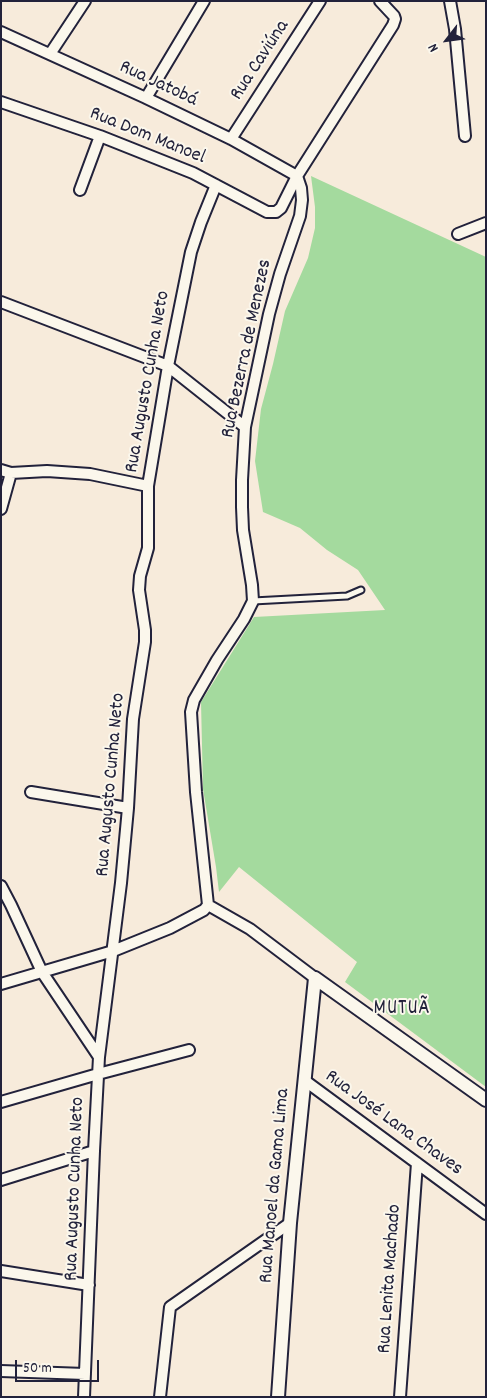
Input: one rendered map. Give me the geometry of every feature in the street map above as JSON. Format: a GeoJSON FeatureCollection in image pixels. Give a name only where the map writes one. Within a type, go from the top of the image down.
{"type":"FeatureCollection","features":[{"type":"Feature","properties":{"kind":"street"},"geometry":{"type":"LineString","coordinates":[[50,54],[85,1]]}},
{"type":"Feature","properties":{"kind":"street"},"geometry":{"type":"LineString","coordinates":[[146,98],[204,1]]}},
{"type":"Feature","properties":{"kind":"street","name":"Rua Caviúna"},"geometry":{"type":"LineString","coordinates":[[231,139],[320,1]]}},
{"type":"Feature","properties":{"kind":"street"},"geometry":{"type":"LineString","coordinates":[[297,176],[393,25],[394,16],[380,1]]}},
{"type":"Feature","properties":{"kind":"street"},"geometry":{"type":"LineString","coordinates":[[450,1],[455,29],[465,136]]}},
{"type":"Feature","properties":{"kind":"street","name":"Rua Jatobá"},"geometry":{"type":"LineString","coordinates":[[1,32],[231,139],[297,176]]}},
{"type":"Feature","properties":{"kind":"street","name":"Rua Dom Manoel"},"geometry":{"type":"LineString","coordinates":[[1,102],[100,136],[193,173],[272,214],[281,208],[297,176]]}},
{"type":"Feature","properties":{"kind":"street"},"geometry":{"type":"LineString","coordinates":[[80,190],[100,136]]}},
{"type":"Feature","properties":{"kind":"street","name":"Rua Bezerra de Menezes"},"geometry":{"type":"LineString","coordinates":[[253,601],[243,530],[244,427],[280,274],[300,216],[302,200],[297,176]]}},
{"type":"Feature","properties":{"kind":"street","name":"Rua Augusto Cunha Neto"},"geometry":{"type":"LineString","coordinates":[[84,1397],[99,1057],[121,883],[128,808],[133,719],[145,642],[139,590],[140,576],[148,548],[148,486],[168,366],[190,252],[200,222],[216,185]]}},
{"type":"Feature","properties":{"kind":"street"},"geometry":{"type":"LineString","coordinates":[[458,234],[486,222]]}},
{"type":"Feature","properties":{"kind":"street"},"geometry":{"type":"LineString","coordinates":[[1,302],[168,366],[244,427]]}},
{"type":"Feature","properties":{"kind":"street"},"geometry":{"type":"LineString","coordinates":[[1,509],[6,471],[90,474],[148,486]]}},
{"type":"Feature","properties":{"kind":"street"},"geometry":{"type":"LineString","coordinates":[[1,984],[113,950],[170,928],[204,910],[208,905],[196,792],[192,712],[194,700],[253,601]]}},
{"type":"Feature","properties":{"kind":"street"},"geometry":{"type":"LineString","coordinates":[[31,792],[128,808]]}},
{"type":"Feature","properties":{"kind":"street"},"geometry":{"type":"LineString","coordinates":[[1,886],[6,906],[42,972],[99,1057]]}},
{"type":"Feature","properties":{"kind":"street"},"geometry":{"type":"LineString","coordinates":[[208,905],[250,929],[314,978],[486,1100]]}},
{"type":"Feature","properties":{"kind":"street","name":"Rua Manoel da Gama Lima"},"geometry":{"type":"LineString","coordinates":[[278,1397],[290,1223],[314,978]]}},
{"type":"Feature","properties":{"kind":"street"},"geometry":{"type":"LineString","coordinates":[[1,1102],[189,1050]]}},
{"type":"Feature","properties":{"kind":"street","name":"Rua José Lana Chaves"},"geometry":{"type":"LineString","coordinates":[[304,1080],[486,1214]]}},
{"type":"Feature","properties":{"kind":"street"},"geometry":{"type":"LineString","coordinates":[[1,1180],[94,1151]]}},
{"type":"Feature","properties":{"kind":"street","name":"Rua Lenita Machado"},"geometry":{"type":"LineString","coordinates":[[400,1397],[416,1163]]}},
{"type":"Feature","properties":{"kind":"street"},"geometry":{"type":"LineString","coordinates":[[160,1397],[170,1307],[290,1223]]}},
{"type":"Feature","properties":{"kind":"street"},"geometry":{"type":"LineString","coordinates":[[1,1271],[89,1285]]}},
{"type":"Feature","properties":{"kind":"street"},"geometry":{"type":"LineString","coordinates":[[1,1371],[85,1374]]}},
{"type":"Feature","properties":{"kind":"lane"},"geometry":{"type":"LineString","coordinates":[[253,601],[347,596],[361,590]]}},
{"type":"Feature","properties":{"kind":"green space"},"geometry":{"type":"Polygon","coordinates":[[[311,176],[486,257],[486,1087],[345,982],[357,962],[239,867],[219,892],[203,789],[201,702],[254,617],[385,610],[358,570],[327,550],[300,528],[263,512],[255,461],[261,409],[285,311],[308,258],[315,228],[315,207],[311,176]]]}},
{"type":"Feature","properties":{"kind":"district","name":"MUTUÃ"},"geometry":{"type":"Point","coordinates":[402,1010]}}]}
